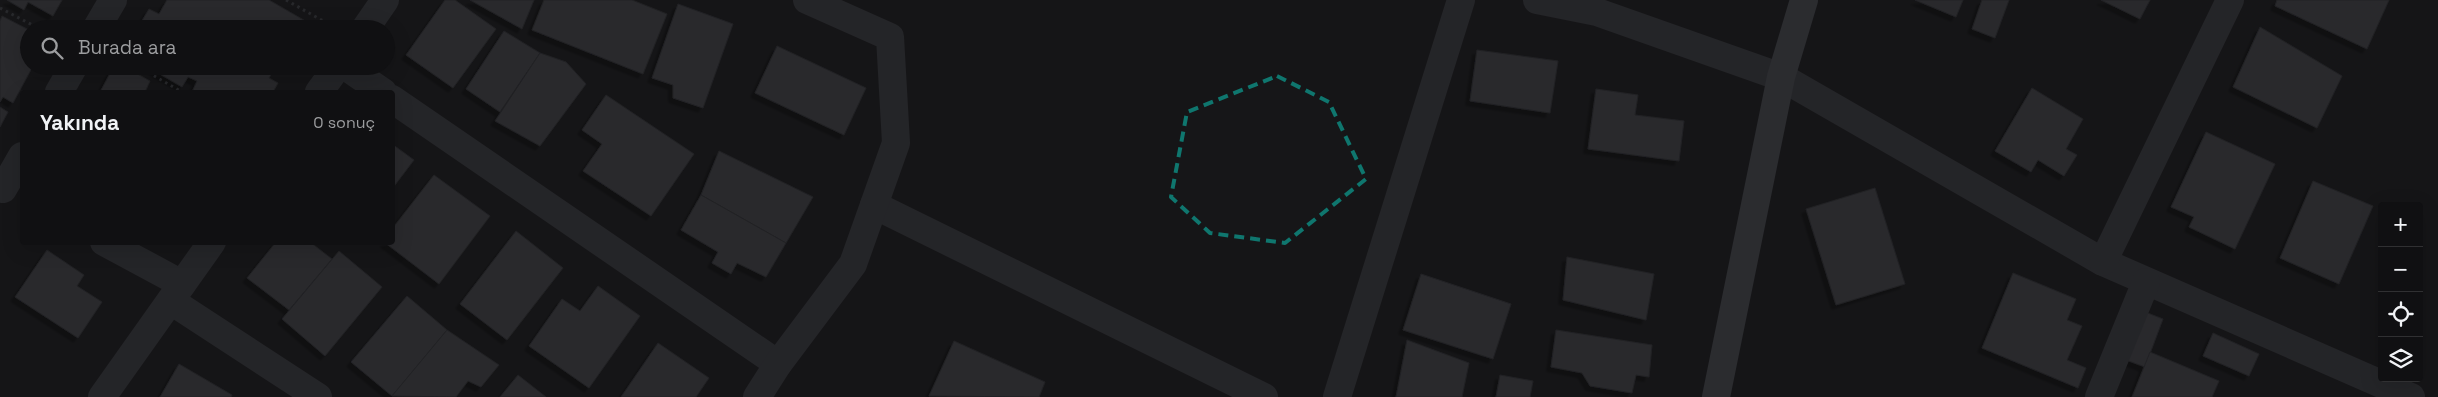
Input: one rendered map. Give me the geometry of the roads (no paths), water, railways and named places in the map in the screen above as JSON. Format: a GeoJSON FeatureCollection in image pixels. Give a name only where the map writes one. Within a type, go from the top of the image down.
{"type":"FeatureCollection","features":[{"type":"Feature","properties":{"kind":"street"},"geometry":{"type":"LineString","coordinates":[[101,20],[113,0]]}},
{"type":"Feature","properties":{"kind":"street"},"geometry":{"type":"LineString","coordinates":[[371,20],[385,0]]}},
{"type":"Feature","properties":{"kind":"street"},"geometry":{"type":"LineString","coordinates":[[757,397],[778,364],[853,264],[896,142],[890,36],[807,0]]}},
{"type":"Feature","properties":{"kind":"street"},"geometry":{"type":"LineString","coordinates":[[1337,397],[1461,0]]}},
{"type":"Feature","properties":{"kind":"street"},"geometry":{"type":"LineString","coordinates":[[1537,0],[1597,12],[1781,77],[2103,262],[2394,394]]}},
{"type":"Feature","properties":{"kind":"street"},"geometry":{"type":"LineString","coordinates":[[1716,397],[1781,77],[1804,0]]}},
{"type":"Feature","properties":{"kind":"street"},"geometry":{"type":"LineString","coordinates":[[2103,262],[2230,0]]}},
{"type":"Feature","properties":{"kind":"street"},"geometry":{"type":"LineString","coordinates":[[60,90],[69,75]]}},
{"type":"Feature","properties":{"kind":"street"},"geometry":{"type":"LineString","coordinates":[[320,90],[331,75]]}},
{"type":"Feature","properties":{"kind":"street"},"geometry":{"type":"LineString","coordinates":[[358,75],[380,90]]}},
{"type":"Feature","properties":{"kind":"street"},"geometry":{"type":"LineString","coordinates":[[395,101],[778,364]]}},
{"type":"Feature","properties":{"kind":"street"},"geometry":{"type":"LineString","coordinates":[[9,192],[20,162]]}},
{"type":"Feature","properties":{"kind":"street"},"geometry":{"type":"LineString","coordinates":[[874,205],[1264,397]]}},
{"type":"Feature","properties":{"kind":"street"},"geometry":{"type":"LineString","coordinates":[[108,245],[318,397]]}},
{"type":"Feature","properties":{"kind":"street"},"geometry":{"type":"LineString","coordinates":[[102,397],[210,245]]}},
{"type":"Feature","properties":{"kind":"street"},"geometry":{"type":"LineString","coordinates":[[2099,397],[2146,282]]}}]}
